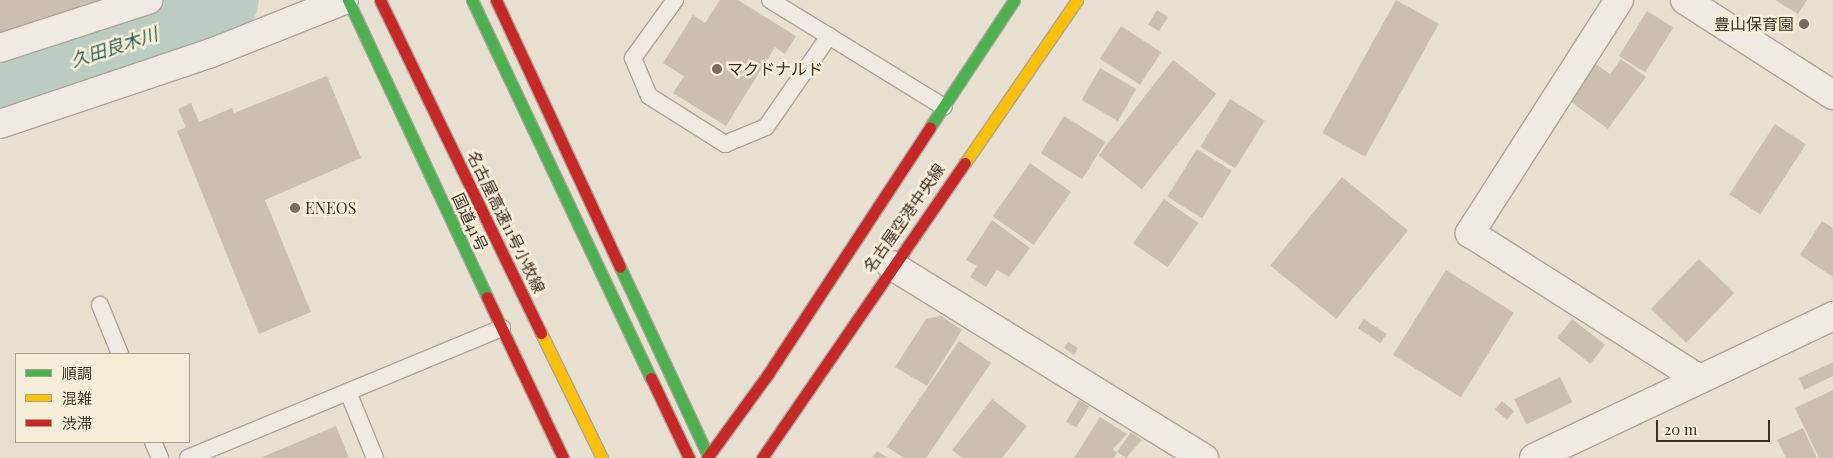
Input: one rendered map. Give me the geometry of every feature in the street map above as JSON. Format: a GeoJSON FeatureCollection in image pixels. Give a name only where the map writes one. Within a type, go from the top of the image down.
{"type":"FeatureCollection","features":[{"type":"Feature","properties":{"kind":"main road","name":"国道41号"},"geometry":{"type":"LineString","coordinates":[[348,0],[563,458]]}},
{"type":"Feature","properties":{"kind":"main road","name":"名古屋高速11号小牧線"},"geometry":{"type":"LineString","coordinates":[[380,0],[602,458]]}},
{"type":"Feature","properties":{"kind":"main road"},"geometry":{"type":"LineString","coordinates":[[472,0],[689,458]]}},
{"type":"Feature","properties":{"kind":"main road"},"geometry":{"type":"LineString","coordinates":[[496,0],[708,457]]}},
{"type":"Feature","properties":{"kind":"main road","name":"名古屋空港中央線"},"geometry":{"type":"LineString","coordinates":[[708,457],[768,374],[1014,0]]}},
{"type":"Feature","properties":{"kind":"main road","name":"名古屋空港中央線"},"geometry":{"type":"LineString","coordinates":[[762,458],[891,265],[1077,0]]}},
{"type":"Feature","properties":{"kind":"street"},"geometry":{"type":"LineString","coordinates":[[0,48],[148,0]]}},
{"type":"Feature","properties":{"kind":"street"},"geometry":{"type":"LineString","coordinates":[[0,124],[212,53],[344,0]]}},
{"type":"Feature","properties":{"kind":"street"},"geometry":{"type":"LineString","coordinates":[[1619,0],[1470,233],[1699,380]]}},
{"type":"Feature","properties":{"kind":"street"},"geometry":{"type":"LineString","coordinates":[[1685,0],[1833,95]]}},
{"type":"Feature","properties":{"kind":"street"},"geometry":{"type":"LineString","coordinates":[[891,265],[1204,458]]}},
{"type":"Feature","properties":{"kind":"street"},"geometry":{"type":"LineString","coordinates":[[1534,458],[1583,448],[1699,380],[1833,316]]}},
{"type":"Feature","properties":{"kind":"lane"},"geometry":{"type":"LineString","coordinates":[[675,0],[633,58],[649,96],[724,144],[766,127],[829,36]]}},
{"type":"Feature","properties":{"kind":"lane"},"geometry":{"type":"LineString","coordinates":[[770,0],[944,107]]}},
{"type":"Feature","properties":{"kind":"lane"},"geometry":{"type":"LineString","coordinates":[[100,305],[120,353]]}},
{"type":"Feature","properties":{"kind":"lane"},"geometry":{"type":"LineString","coordinates":[[188,458],[502,328]]}},
{"type":"Feature","properties":{"kind":"lane"},"geometry":{"type":"LineString","coordinates":[[348,392],[375,458]]}},
{"type":"Feature","properties":{"kind":"lane"},"geometry":{"type":"LineString","coordinates":[[154,443],[160,458]]}},
{"type":"Feature","properties":{"kind":"building"},"geometry":{"type":"Polygon","coordinates":[[[0,0],[115,0],[115,1],[0,33],[0,0]]]}},
{"type":"Feature","properties":{"kind":"building","name":"マクドナルド"},"geometry":{"type":"Polygon","coordinates":[[[720,0],[738,0],[796,36],[785,54],[775,47],[726,126],[673,93],[684,76],[663,63],[693,15],[705,23],[720,0]]]}},
{"type":"Feature","properties":{"kind":"building"},"geometry":{"type":"Polygon","coordinates":[[[1396,0],[1439,24],[1365,157],[1322,133],[1396,0]]]}},
{"type":"Feature","properties":{"kind":"building"},"geometry":{"type":"Polygon","coordinates":[[[1775,0],[1807,0],[1798,14],[1775,0]]]}},
{"type":"Feature","properties":{"kind":"building"},"geometry":{"type":"Polygon","coordinates":[[[1157,10],[1168,17],[1159,31],[1148,24],[1157,10]]]}},
{"type":"Feature","properties":{"kind":"building"},"geometry":{"type":"Polygon","coordinates":[[[1647,11],[1673,27],[1645,72],[1619,56],[1647,11]]]}},
{"type":"Feature","properties":{"kind":"building"},"geometry":{"type":"Polygon","coordinates":[[[1121,26],[1161,52],[1140,85],[1100,59],[1121,26]]]}},
{"type":"Feature","properties":{"kind":"building"},"geometry":{"type":"Polygon","coordinates":[[[1621,59],[1646,77],[1608,129],[1563,96],[1590,60],[1610,74],[1621,59]]]}},
{"type":"Feature","properties":{"kind":"building"},"geometry":{"type":"Polygon","coordinates":[[[1173,60],[1216,94],[1142,189],[1099,155],[1173,60]]]}},
{"type":"Feature","properties":{"kind":"building"},"geometry":{"type":"Polygon","coordinates":[[[1100,68],[1136,89],[1118,121],[1082,100],[1100,68]]]}},
{"type":"Feature","properties":{"kind":"building"},"geometry":{"type":"Polygon","coordinates":[[[327,76],[361,158],[265,200],[311,312],[259,334],[177,131],[186,127],[178,109],[191,103],[199,122],[232,108],[234,113],[327,76]]]}},
{"type":"Feature","properties":{"kind":"building"},"geometry":{"type":"Polygon","coordinates":[[[1230,99],[1265,121],[1235,168],[1200,146],[1230,99]]]}},
{"type":"Feature","properties":{"kind":"building"},"geometry":{"type":"Polygon","coordinates":[[[1064,116],[1106,142],[1082,179],[1041,153],[1064,116]]]}},
{"type":"Feature","properties":{"kind":"building"},"geometry":{"type":"Polygon","coordinates":[[[1775,124],[1806,144],[1760,215],[1729,194],[1775,124]]]}},
{"type":"Feature","properties":{"kind":"building"},"geometry":{"type":"Polygon","coordinates":[[[1197,149],[1232,171],[1202,218],[1167,196],[1197,149]]]}},
{"type":"Feature","properties":{"kind":"building"},"geometry":{"type":"Polygon","coordinates":[[[1030,163],[1071,192],[1034,245],[993,216],[1030,163]]]}},
{"type":"Feature","properties":{"kind":"building"},"geometry":{"type":"Polygon","coordinates":[[[1342,177],[1408,230],[1336,319],[1270,266],[1342,177]]]}},
{"type":"Feature","properties":{"kind":"building"},"geometry":{"type":"Polygon","coordinates":[[[1164,199],[1198,223],[1167,267],[1133,243],[1164,199]]]}},
{"type":"Feature","properties":{"kind":"building"},"geometry":{"type":"Polygon","coordinates":[[[992,220],[1030,248],[1009,277],[997,270],[986,287],[970,277],[977,266],[966,260],[992,220]]]}},
{"type":"Feature","properties":{"kind":"building"},"geometry":{"type":"Polygon","coordinates":[[[1822,221],[1833,228],[1833,277],[1800,255],[1822,221]]]}},
{"type":"Feature","properties":{"kind":"building"},"geometry":{"type":"Polygon","coordinates":[[[1699,259],[1734,293],[1686,343],[1651,309],[1699,259]]]}},
{"type":"Feature","properties":{"kind":"building"},"geometry":{"type":"Polygon","coordinates":[[[1446,270],[1514,312],[1461,397],[1393,355],[1446,270]]]}},
{"type":"Feature","properties":{"kind":"building"},"geometry":{"type":"Polygon","coordinates":[[[941,316],[962,330],[927,386],[895,367],[926,319],[941,316]]]}},
{"type":"Feature","properties":{"kind":"building"},"geometry":{"type":"Polygon","coordinates":[[[1364,319],[1386,334],[1380,343],[1358,328],[1364,319]]]}},
{"type":"Feature","properties":{"kind":"building"},"geometry":{"type":"Polygon","coordinates":[[[1572,319],[1605,345],[1590,364],[1557,338],[1572,319]]]}},
{"type":"Feature","properties":{"kind":"building"},"geometry":{"type":"Polygon","coordinates":[[[959,341],[991,363],[926,458],[904,458],[887,447],[959,341]]]}},
{"type":"Feature","properties":{"kind":"building"},"geometry":{"type":"Polygon","coordinates":[[[1068,342],[1078,348],[1074,355],[1064,348],[1068,342]]]}},
{"type":"Feature","properties":{"kind":"building"},"geometry":{"type":"Polygon","coordinates":[[[1833,362],[1833,376],[1804,390],[1799,378],[1833,362]]]}},
{"type":"Feature","properties":{"kind":"building"},"geometry":{"type":"Polygon","coordinates":[[[1560,377],[1572,402],[1526,425],[1514,399],[1560,377]]]}},
{"type":"Feature","properties":{"kind":"building"},"geometry":{"type":"Polygon","coordinates":[[[1833,390],[1833,458],[1819,458],[1795,408],[1833,390]]]}},
{"type":"Feature","properties":{"kind":"building"},"geometry":{"type":"Polygon","coordinates":[[[992,399],[1027,426],[1002,458],[962,458],[952,450],[992,399]]]}},
{"type":"Feature","properties":{"kind":"building"},"geometry":{"type":"Polygon","coordinates":[[[1079,400],[1089,406],[1076,428],[1066,421],[1079,400]]]}},
{"type":"Feature","properties":{"kind":"building"},"geometry":{"type":"Polygon","coordinates":[[[1502,401],[1514,411],[1507,420],[1495,409],[1502,401]]]}},
{"type":"Feature","properties":{"kind":"building"},"geometry":{"type":"Polygon","coordinates":[[[1100,417],[1127,434],[1113,449],[1117,453],[1114,458],[1074,458],[1100,417]]]}},
{"type":"Feature","properties":{"kind":"building"},"geometry":{"type":"Polygon","coordinates":[[[336,426],[349,458],[260,458],[336,426]]]}},
{"type":"Feature","properties":{"kind":"building"},"geometry":{"type":"Polygon","coordinates":[[[1803,428],[1817,458],[1786,458],[1777,440],[1803,428]]]}},
{"type":"Feature","properties":{"kind":"building"},"geometry":{"type":"Polygon","coordinates":[[[1131,432],[1142,440],[1126,458],[1117,452],[1131,432]]]}},
{"type":"Feature","properties":{"kind":"building"},"geometry":{"type":"Polygon","coordinates":[[[877,451],[888,458],[872,458],[877,451]]]}},
{"type":"Feature","properties":{"kind":"waterway","name":"久田良木川"},"geometry":{"type":"LineString","coordinates":[[0,86],[190,22],[224,0]]}},
{"type":"Feature","properties":{"kind":"traffic: fast"},"geometry":{"type":"LineString","coordinates":[[348,0],[487,297]]}},
{"type":"Feature","properties":{"kind":"traffic: fast"},"geometry":{"type":"LineString","coordinates":[[472,0],[651,378]]}},
{"type":"Feature","properties":{"kind":"traffic: fast"},"geometry":{"type":"LineString","coordinates":[[930,127],[1014,0]]}},
{"type":"Feature","properties":{"kind":"traffic: fast"},"geometry":{"type":"LineString","coordinates":[[620,267],[709,458]]}},
{"type":"Feature","properties":{"kind":"traffic: slow"},"geometry":{"type":"LineString","coordinates":[[965,163],[1077,0]]}},
{"type":"Feature","properties":{"kind":"traffic: slow"},"geometry":{"type":"LineString","coordinates":[[541,333],[602,458]]}},
{"type":"Feature","properties":{"kind":"traffic: jam"},"geometry":{"type":"LineString","coordinates":[[380,0],[541,333]]}},
{"type":"Feature","properties":{"kind":"traffic: jam"},"geometry":{"type":"LineString","coordinates":[[496,0],[620,267]]}},
{"type":"Feature","properties":{"kind":"traffic: jam"},"geometry":{"type":"LineString","coordinates":[[707,458],[768,374],[930,127]]}},
{"type":"Feature","properties":{"kind":"traffic: jam"},"geometry":{"type":"LineString","coordinates":[[762,458],[965,163]]}},
{"type":"Feature","properties":{"kind":"traffic: jam"},"geometry":{"type":"LineString","coordinates":[[487,297],[563,458]]}},
{"type":"Feature","properties":{"kind":"traffic: jam"},"geometry":{"type":"LineString","coordinates":[[651,378],[689,458]]}},
{"type":"Feature","properties":{"kind":"place","name":"豊山保育園"},"geometry":{"type":"Point","coordinates":[1804,24]}},
{"type":"Feature","properties":{"kind":"place","name":"マクドナルド"},"geometry":{"type":"Point","coordinates":[717,69]}},
{"type":"Feature","properties":{"kind":"place","name":"ENEOS"},"geometry":{"type":"Point","coordinates":[295,208]}}]}
